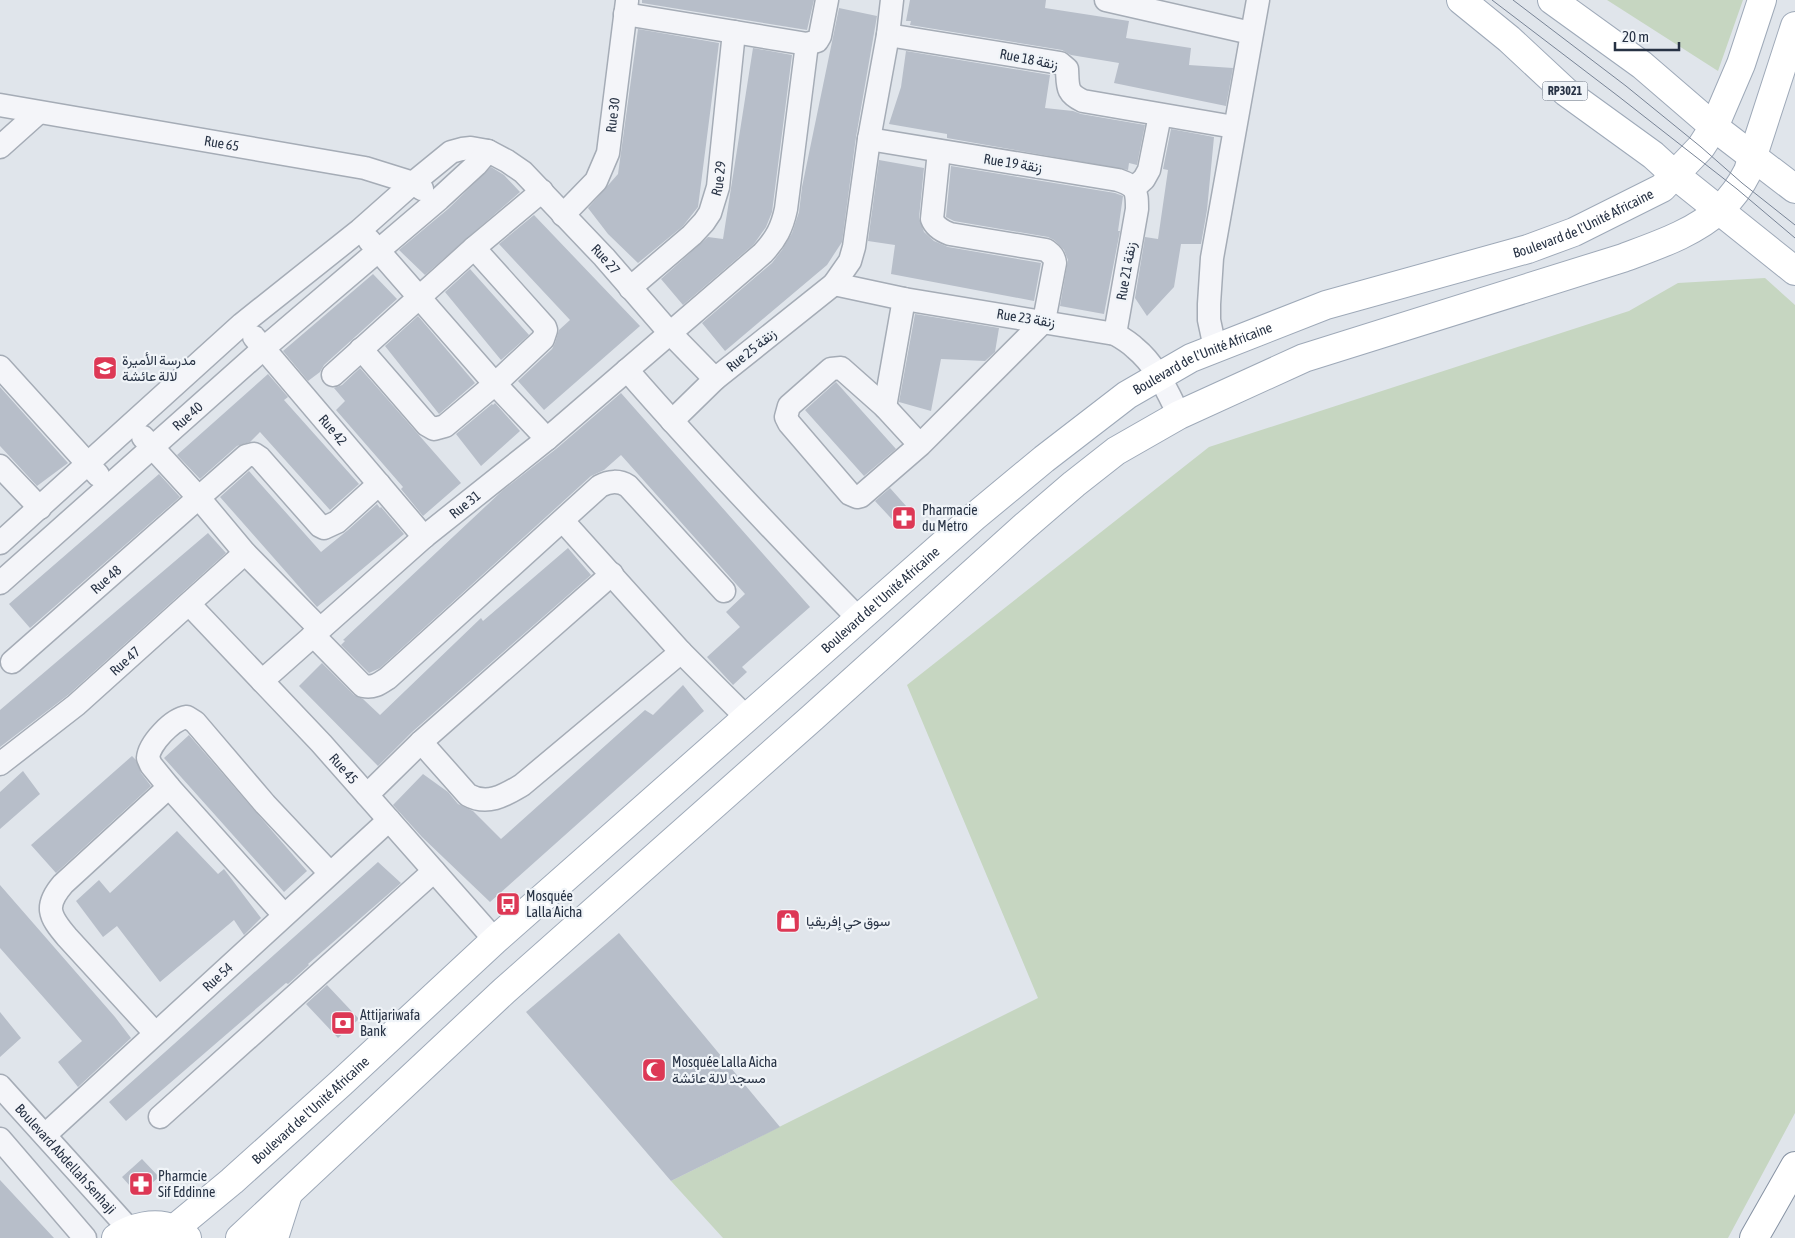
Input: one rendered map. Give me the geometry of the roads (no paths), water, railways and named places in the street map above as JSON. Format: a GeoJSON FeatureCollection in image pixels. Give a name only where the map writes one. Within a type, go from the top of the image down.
{"type":"FeatureCollection","features":[{"type":"Feature","properties":{"kind":"main road","name":"RP3021"},"geometry":{"type":"LineString","coordinates":[[1461,0],[1509,39],[1566,92],[1653,155],[1674,176],[1720,210],[1795,271]]}},
{"type":"Feature","properties":{"kind":"main road"},"geometry":{"type":"LineString","coordinates":[[1552,0],[1642,65],[1714,127],[1795,189]]}},
{"type":"Feature","properties":{"kind":"main road","name":"Boulevard de l'Unité Africaine"},"geometry":{"type":"LineString","coordinates":[[180,1234],[232,1181],[494,940],[974,517],[1044,459],[1127,395],[1191,358],[1326,305],[1528,249],[1574,232],[1662,188],[1701,147],[1714,127],[1741,64],[1762,0]]}},
{"type":"Feature","properties":{"kind":"main road"},"geometry":{"type":"LineString","coordinates":[[240,1238],[504,991],[1025,526],[1074,484],[1116,452],[1179,415],[1304,358],[1623,258],[1671,240],[1720,210],[1738,190],[1754,158],[1794,33]]}},
{"type":"Feature","properties":{"kind":"main road"},"geometry":{"type":"LineString","coordinates":[[1754,1238],[1795,1166]]}},
{"type":"Feature","properties":{"kind":"main road"},"geometry":{"type":"LineString","coordinates":[[274,1238],[289,1192]]}},
{"type":"Feature","properties":{"kind":"main road"},"geometry":{"type":"LineString","coordinates":[[123,1234],[148,1226],[162,1226],[180,1234]]}},
{"type":"Feature","properties":{"kind":"street"},"geometry":{"type":"LineString","coordinates":[[626,7],[734,32],[807,44],[816,41],[820,36],[827,0]]}},
{"type":"Feature","properties":{"kind":"street"},"geometry":{"type":"LineString","coordinates":[[1106,0],[1251,33]]}},
{"type":"Feature","properties":{"kind":"street"},"geometry":{"type":"LineString","coordinates":[[1215,348],[1209,320],[1208,291],[1212,258],[1258,0]]}},
{"type":"Feature","properties":{"kind":"street","name":"Rue 25 زنقة"},"geometry":{"type":"LineString","coordinates":[[672,421],[715,379],[834,284],[850,261],[854,247],[869,139],[888,35],[885,1]]}},
{"type":"Feature","properties":{"kind":"street","name":"Rue 30"},"geometry":{"type":"LineString","coordinates":[[564,215],[596,181],[608,154],[626,7]]}},
{"type":"Feature","properties":{"kind":"street","name":"Rue 29"},"geometry":{"type":"LineString","coordinates":[[630,288],[692,235],[710,212],[718,187],[734,32]]}},
{"type":"Feature","properties":{"kind":"street","name":"Rue 18 زنقة"},"geometry":{"type":"LineString","coordinates":[[888,35],[1060,63],[1067,69],[1068,90],[1083,101],[1234,127]]}},
{"type":"Feature","properties":{"kind":"street","name":"Rue 31"},"geometry":{"type":"LineString","coordinates":[[262,681],[424,537],[547,439],[763,253],[778,235],[786,209],[807,44]]}},
{"type":"Feature","properties":{"kind":"street","name":"Rue 65"},"geometry":{"type":"LineString","coordinates":[[0,106],[365,168],[413,183],[439,199]]}},
{"type":"Feature","properties":{"kind":"street"},"geometry":{"type":"LineString","coordinates":[[0,147],[38,113]]}},
{"type":"Feature","properties":{"kind":"street"},"geometry":{"type":"LineString","coordinates":[[1135,198],[1149,170],[1160,115]]}},
{"type":"Feature","properties":{"kind":"street","name":"Rue 19 زنقة"},"geometry":{"type":"LineString","coordinates":[[869,139],[1118,180],[1129,183],[1135,198]]}},
{"type":"Feature","properties":{"kind":"street"},"geometry":{"type":"LineString","coordinates":[[0,543],[242,324],[360,230],[451,152],[471,148],[488,151]]}},
{"type":"Feature","properties":{"kind":"street","name":"Rue 27"},"geometry":{"type":"LineString","coordinates":[[488,151],[515,167],[542,191],[604,257],[670,333],[715,379]]}},
{"type":"Feature","properties":{"kind":"street","name":"Rue 40"},"geometry":{"type":"LineString","coordinates":[[0,584],[264,348],[439,199],[476,165],[488,151]]}},
{"type":"Feature","properties":{"kind":"street"},"geometry":{"type":"LineString","coordinates":[[920,445],[885,407],[841,368],[831,369],[789,406],[786,417],[789,423],[850,494],[857,497],[869,490],[920,445],[1044,321],[1055,263],[1050,253],[1046,250],[950,234],[943,232],[933,223],[938,151]]}},
{"type":"Feature","properties":{"kind":"street"},"geometry":{"type":"LineString","coordinates":[[333,375],[474,248],[542,191]]}},
{"type":"Feature","properties":{"kind":"street","name":"Rue 21 زنقة"},"geometry":{"type":"LineString","coordinates":[[1115,334],[1135,198]]}},
{"type":"Feature","properties":{"kind":"street"},"geometry":{"type":"LineString","coordinates":[[360,230],[495,384],[547,439]]}},
{"type":"Feature","properties":{"kind":"street"},"geometry":{"type":"LineString","coordinates":[[361,349],[427,424],[434,428],[445,426],[495,384],[543,339],[546,330],[474,248]]}},
{"type":"Feature","properties":{"kind":"street","name":"Rue 23 زنقة"},"geometry":{"type":"LineString","coordinates":[[834,284],[904,299],[1115,334],[1135,348],[1151,364],[1160,377],[1179,415]]}},
{"type":"Feature","properties":{"kind":"street"},"geometry":{"type":"LineString","coordinates":[[885,407],[904,299]]}},
{"type":"Feature","properties":{"kind":"street","name":"Rue 42"},"geometry":{"type":"LineString","coordinates":[[242,324],[424,537]]}},
{"type":"Feature","properties":{"kind":"street"},"geometry":{"type":"LineString","coordinates":[[0,367],[109,487]]}},
{"type":"Feature","properties":{"kind":"street"},"geometry":{"type":"LineString","coordinates":[[627,370],[672,421],[858,618]]}},
{"type":"Feature","properties":{"kind":"street"},"geometry":{"type":"LineString","coordinates":[[131,423],[363,686],[373,687],[378,685],[395,672],[606,482],[613,481],[624,484],[642,500],[724,591]]}},
{"type":"Feature","properties":{"kind":"street","name":"Rue 48"},"geometry":{"type":"LineString","coordinates":[[12,662],[246,456],[254,454],[260,458],[320,526],[324,528],[337,522],[379,484]]}},
{"type":"Feature","properties":{"kind":"street"},"geometry":{"type":"LineString","coordinates":[[0,466],[40,508]]}},
{"type":"Feature","properties":{"kind":"street"},"geometry":{"type":"LineString","coordinates":[[563,521],[681,652],[746,717]]}},
{"type":"Feature","properties":{"kind":"street","name":"Rue 47"},"geometry":{"type":"LineString","coordinates":[[0,764],[76,705],[245,553]]}},
{"type":"Feature","properties":{"kind":"street"},"geometry":{"type":"LineString","coordinates":[[367,794],[421,742],[612,574]]}},
{"type":"Feature","properties":{"kind":"street","name":"Rue 45"},"geometry":{"type":"LineString","coordinates":[[189,604],[321,742],[494,940]]}},
{"type":"Feature","properties":{"kind":"street"},"geometry":{"type":"LineString","coordinates":[[421,742],[468,795],[476,799],[495,799],[522,785],[681,652]]}},
{"type":"Feature","properties":{"kind":"street"},"geometry":{"type":"LineString","coordinates":[[284,915],[151,765],[148,754],[156,740],[176,721],[182,717],[191,718],[265,804],[330,873]]}},
{"type":"Feature","properties":{"kind":"street"},"geometry":{"type":"LineString","coordinates":[[155,1033],[67,937],[57,925],[51,910],[53,895],[63,884],[169,787]]}},
{"type":"Feature","properties":{"kind":"street","name":"Rue 54"},"geometry":{"type":"LineString","coordinates":[[45,1135],[389,820]]}},
{"type":"Feature","properties":{"kind":"street"},"geometry":{"type":"LineString","coordinates":[[160,1116],[434,871]]}},
{"type":"Feature","properties":{"kind":"street","name":"Boulevard Abdellah Senhaji"},"geometry":{"type":"LineString","coordinates":[[0,1086],[45,1135],[123,1234]]}},
{"type":"Feature","properties":{"kind":"street"},"geometry":{"type":"LineString","coordinates":[[0,1139],[85,1238]]}},
{"type":"Feature","properties":{"kind":"tram line"},"geometry":{"type":"LineString","coordinates":[[1492,0],[1737,189],[1795,238]]}},
{"type":"Feature","properties":{"kind":"tram line"},"geometry":{"type":"LineString","coordinates":[[1513,0],[1626,86],[1795,225]]}},
{"type":"Feature","properties":{"kind":"place","name":"مدرسة الأميرة لالة عائشة"},"geometry":{"type":"Point","coordinates":[105,368]}},
{"type":"Feature","properties":{"kind":"place","name":"Pharmacie du Metro"},"geometry":{"type":"Point","coordinates":[904,518]}},
{"type":"Feature","properties":{"kind":"place","name":"Mosquée Lalla Aicha"},"geometry":{"type":"Point","coordinates":[508,904]}},
{"type":"Feature","properties":{"kind":"place","name":"سوق حي إفريقيا"},"geometry":{"type":"Point","coordinates":[788,921]}},
{"type":"Feature","properties":{"kind":"place","name":"Attijariwafa Bank"},"geometry":{"type":"Point","coordinates":[343,1023]}},
{"type":"Feature","properties":{"kind":"place","name":"Mosquée Lalla Aicha مسجد لالة عائشة"},"geometry":{"type":"Point","coordinates":[654,1070]}},
{"type":"Feature","properties":{"kind":"place","name":"Pharmcie Sif Eddinne"},"geometry":{"type":"Point","coordinates":[141,1184]}}]}
